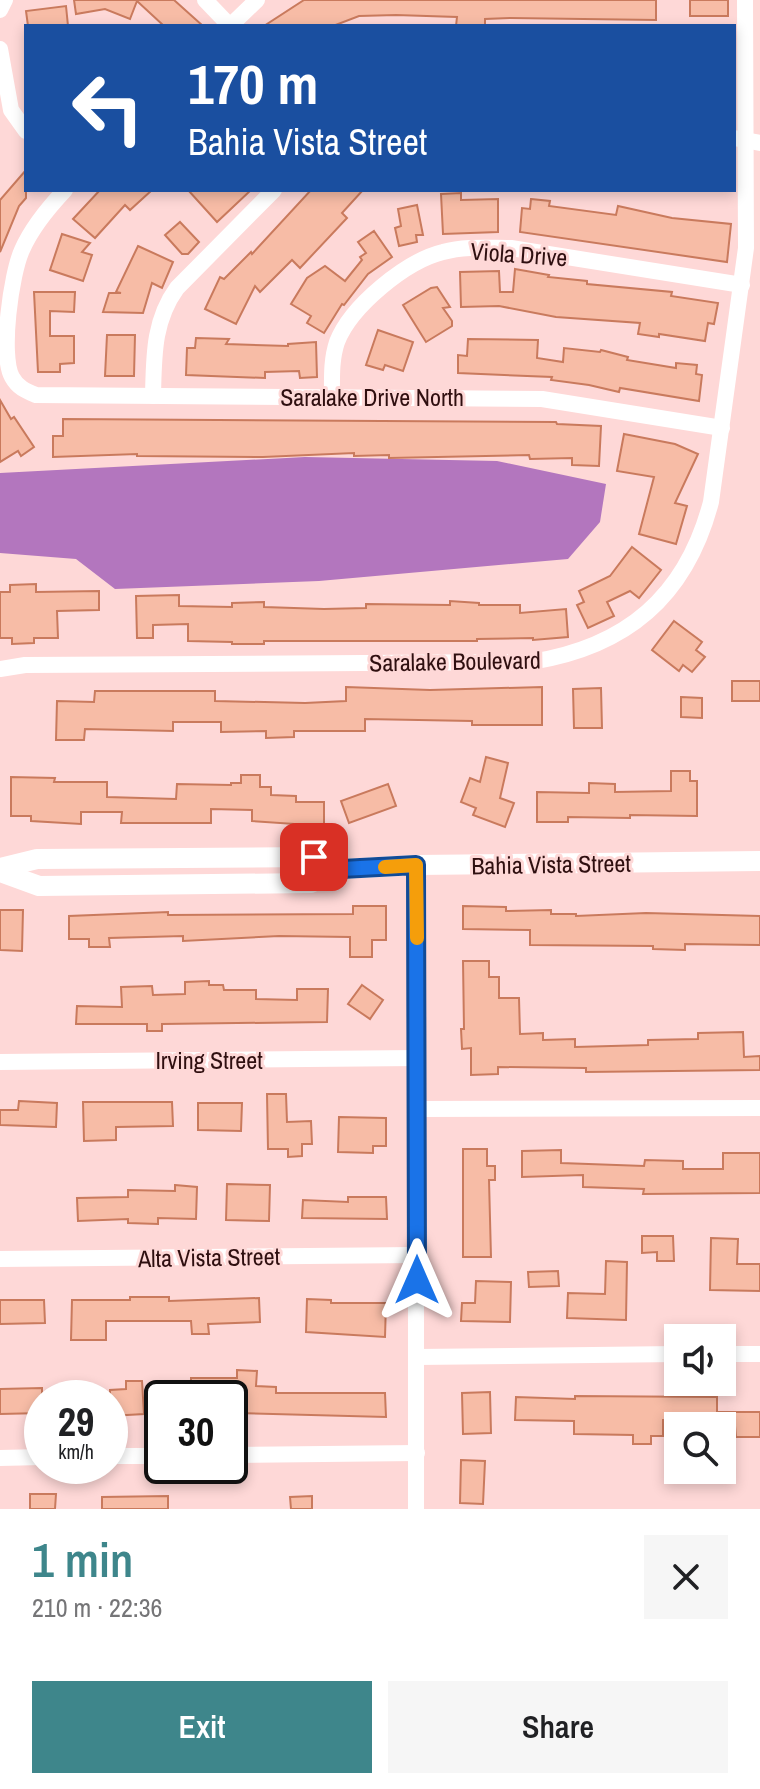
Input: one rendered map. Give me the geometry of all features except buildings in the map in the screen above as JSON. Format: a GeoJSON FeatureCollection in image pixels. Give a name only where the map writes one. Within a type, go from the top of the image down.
{"type":"FeatureCollection","features":[{"type":"Feature","properties":{"kind":"street"},"geometry":{"type":"LineString","coordinates":[[0,10],[5,0]]}},
{"type":"Feature","properties":{"kind":"street"},"geometry":{"type":"LineString","coordinates":[[205,0],[228,24]]}},
{"type":"Feature","properties":{"kind":"street"},"geometry":{"type":"LineString","coordinates":[[232,24],[257,0]]}},
{"type":"Feature","properties":{"kind":"street","name":"Saralake Boulevard"},"geometry":{"type":"LineString","coordinates":[[0,669],[25,665],[531,662],[587,650],[620,634],[642,618],[662,599],[683,571],[706,522],[722,428],[746,248],[745,0]]}},
{"type":"Feature","properties":{"kind":"street"},"geometry":{"type":"LineString","coordinates":[[0,49],[11,110],[24,128]]}},
{"type":"Feature","properties":{"kind":"street","name":"Saralake Drive North"},"geometry":{"type":"LineString","coordinates":[[63,192],[34,227],[14,272],[9,302],[8,363],[13,380],[36,395],[542,399],[722,428]]}},
{"type":"Feature","properties":{"kind":"street"},"geometry":{"type":"LineString","coordinates":[[153,396],[157,330],[167,301],[272,192]]}},
{"type":"Feature","properties":{"kind":"street","name":"Viola Drive"},"geometry":{"type":"LineString","coordinates":[[332,397],[333,356],[344,328],[370,298],[393,279],[421,260],[442,252],[476,247],[511,248],[742,285]]}},
{"type":"Feature","properties":{"kind":"street","name":"Bahia Vista Street"},"geometry":{"type":"LineString","coordinates":[[0,870],[37,859],[314,857],[342,869],[416,865],[760,861]]}},
{"type":"Feature","properties":{"kind":"street"},"geometry":{"type":"LineString","coordinates":[[416,865],[416,1509]]}},
{"type":"Feature","properties":{"kind":"street","name":"Irving Street"},"geometry":{"type":"LineString","coordinates":[[0,1062],[417,1058]]}},
{"type":"Feature","properties":{"kind":"street"},"geometry":{"type":"LineString","coordinates":[[417,1109],[760,1108]]}},
{"type":"Feature","properties":{"kind":"street","name":"Alta Vista Street"},"geometry":{"type":"LineString","coordinates":[[0,1259],[417,1255]]}},
{"type":"Feature","properties":{"kind":"street"},"geometry":{"type":"LineString","coordinates":[[417,1357],[664,1354]]}},
{"type":"Feature","properties":{"kind":"street"},"geometry":{"type":"LineString","coordinates":[[736,1354],[760,1354]]}},
{"type":"Feature","properties":{"kind":"street"},"geometry":{"type":"LineString","coordinates":[[248,1455],[417,1453]]}},
{"type":"Feature","properties":{"kind":"street"},"geometry":{"type":"LineString","coordinates":[[0,1458],[24,1457]]}},
{"type":"Feature","properties":{"kind":"shaded area"},"geometry":{"type":"Polygon","coordinates":[[[305,457],[497,461],[606,484],[600,522],[568,559],[319,581],[115,589],[76,559],[0,553],[0,473],[305,457]]]}},
{"type":"Feature","properties":{"kind":"slow traffic"},"geometry":{"type":"LineString","coordinates":[[385,867],[416,865],[417,938]]}},
{"type":"Feature","properties":{"kind":"route"},"geometry":{"type":"LineString","coordinates":[[314,857],[342,869],[416,865],[417,1280]]}}]}
